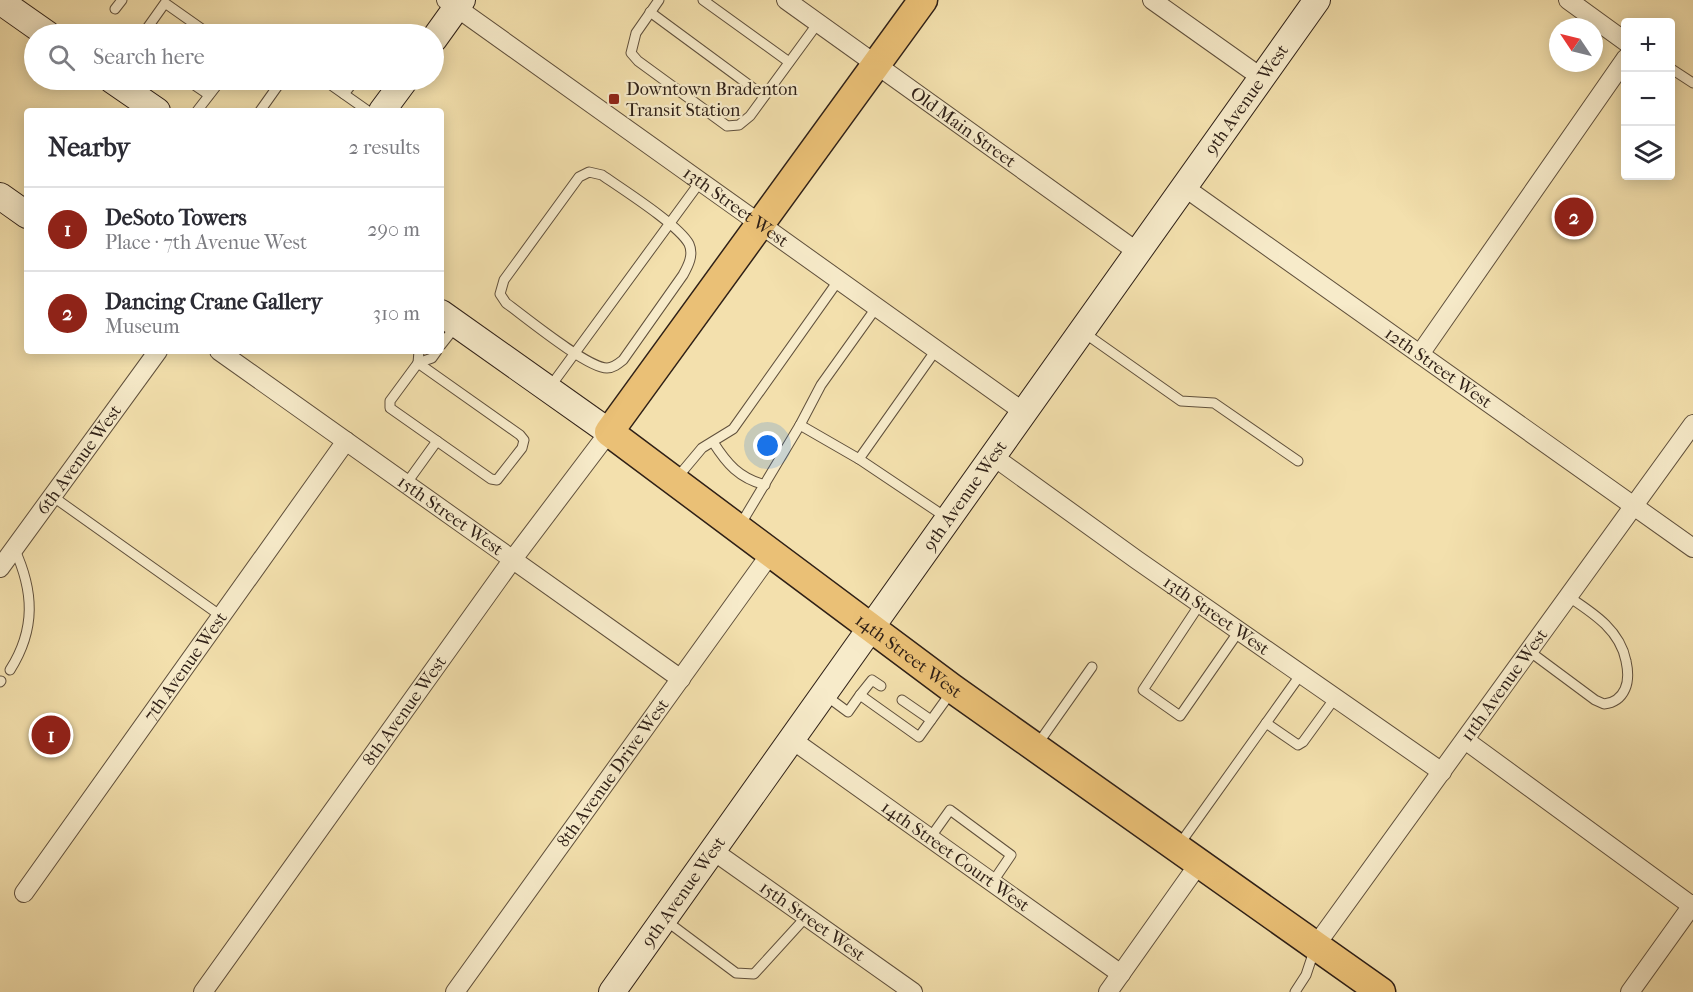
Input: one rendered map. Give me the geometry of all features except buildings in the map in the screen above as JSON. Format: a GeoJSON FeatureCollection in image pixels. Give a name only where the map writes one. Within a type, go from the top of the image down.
{"type":"FeatureCollection","features":[{"type":"Feature","properties":{"kind":"main road"},"geometry":{"type":"LineString","coordinates":[[609,432],[923,0]]}},
{"type":"Feature","properties":{"kind":"main road","name":"14th Street West"},"geometry":{"type":"LineString","coordinates":[[609,432],[953,689],[1381,992]]}},
{"type":"Feature","properties":{"kind":"street","name":"Old Main Street"},"geometry":{"type":"LineString","coordinates":[[786,0],[1139,253]]}},
{"type":"Feature","properties":{"kind":"street"},"geometry":{"type":"LineString","coordinates":[[1152,0],[1262,78]]}},
{"type":"Feature","properties":{"kind":"street","name":"9th Avenue West"},"geometry":{"type":"LineString","coordinates":[[612,992],[1317,0]]}},
{"type":"Feature","properties":{"kind":"street"},"geometry":{"type":"LineString","coordinates":[[1568,0],[1621,38]]}},
{"type":"Feature","properties":{"kind":"street"},"geometry":{"type":"LineString","coordinates":[[0,1],[33,24]]}},
{"type":"Feature","properties":{"kind":"street"},"geometry":{"type":"LineString","coordinates":[[443,24],[455,2]]}},
{"type":"Feature","properties":{"kind":"street","name":"13th Street West"},"geometry":{"type":"LineString","coordinates":[[455,2],[759,225],[1025,413]]}},
{"type":"Feature","properties":{"kind":"street"},"geometry":{"type":"LineString","coordinates":[[1420,354],[1621,65]]}},
{"type":"Feature","properties":{"kind":"street"},"geometry":{"type":"LineString","coordinates":[[127,90],[153,108]]}},
{"type":"Feature","properties":{"kind":"street"},"geometry":{"type":"LineString","coordinates":[[384,108],[394,90]]}},
{"type":"Feature","properties":{"kind":"street","name":"12th Street West"},"geometry":{"type":"LineString","coordinates":[[1184,187],[1693,548]]}},
{"type":"Feature","properties":{"kind":"street"},"geometry":{"type":"LineString","coordinates":[[0,196],[24,213]]}},
{"type":"Feature","properties":{"kind":"street","name":"14th Street West"},"geometry":{"type":"LineString","coordinates":[[446,317],[609,432]]}},
{"type":"Feature","properties":{"kind":"street","name":"6th Avenue West"},"geometry":{"type":"LineString","coordinates":[[0,568],[156,354]]}},
{"type":"Feature","properties":{"kind":"street","name":"15th Street West"},"geometry":{"type":"LineString","coordinates":[[223,354],[681,679]]}},
{"type":"Feature","properties":{"kind":"street"},"geometry":{"type":"LineString","coordinates":[[238,354],[255,377]]}},
{"type":"Feature","properties":{"kind":"street","name":"11th Avenue West"},"geometry":{"type":"LineString","coordinates":[[1316,945],[1693,424]]}},
{"type":"Feature","properties":{"kind":"street","name":"8th Avenue West"},"geometry":{"type":"LineString","coordinates":[[204,992],[513,559],[609,432]]}},
{"type":"Feature","properties":{"kind":"street","name":"7th Avenue West"},"geometry":{"type":"LineString","coordinates":[[24,893],[345,441]]}},
{"type":"Feature","properties":{"kind":"street","name":"13th Street West"},"geometry":{"type":"LineString","coordinates":[[994,457],[1442,772]]}},
{"type":"Feature","properties":{"kind":"street","name":"8th Avenue Drive West"},"geometry":{"type":"LineString","coordinates":[[455,992],[771,553]]}},
{"type":"Feature","properties":{"kind":"street","name":"14th Street Court West"},"geometry":{"type":"LineString","coordinates":[[792,739],[1120,974]]}},
{"type":"Feature","properties":{"kind":"street"},"geometry":{"type":"LineString","coordinates":[[1464,740],[1693,905],[1630,992]]}},
{"type":"Feature","properties":{"kind":"street","name":"15th Street West"},"geometry":{"type":"LineString","coordinates":[[712,850],[913,992]]}},
{"type":"Feature","properties":{"kind":"street"},"geometry":{"type":"LineString","coordinates":[[1108,992],[1189,854]]}},
{"type":"Feature","properties":{"kind":"lane"},"geometry":{"type":"LineString","coordinates":[[115,9],[122,0]]}},
{"type":"Feature","properties":{"kind":"lane"},"geometry":{"type":"LineString","coordinates":[[659,0],[636,33],[632,53],[638,61],[727,126],[739,125],[750,116],[818,23]]}},
{"type":"Feature","properties":{"kind":"lane"},"geometry":{"type":"LineString","coordinates":[[704,0],[789,62]]}},
{"type":"Feature","properties":{"kind":"lane"},"geometry":{"type":"LineString","coordinates":[[150,24],[165,3],[195,24]]}},
{"type":"Feature","properties":{"kind":"lane"},"geometry":{"type":"LineString","coordinates":[[650,12],[765,96]]}},
{"type":"Feature","properties":{"kind":"lane"},"geometry":{"type":"LineString","coordinates":[[1675,71],[1693,83]]}},
{"type":"Feature","properties":{"kind":"lane"},"geometry":{"type":"LineString","coordinates":[[202,90],[209,95]]}},
{"type":"Feature","properties":{"kind":"lane"},"geometry":{"type":"LineString","coordinates":[[199,108],[213,90]]}},
{"type":"Feature","properties":{"kind":"lane"},"geometry":{"type":"LineString","coordinates":[[262,108],[275,90]]}},
{"type":"Feature","properties":{"kind":"lane"},"geometry":{"type":"LineString","coordinates":[[338,90],[364,108]]}},
{"type":"Feature","properties":{"kind":"lane"},"geometry":{"type":"LineString","coordinates":[[344,94],[347,90]]}},
{"type":"Feature","properties":{"kind":"lane"},"geometry":{"type":"LineString","coordinates":[[589,172],[602,175],[670,223],[689,243],[690,261],[683,275],[616,366],[608,368],[597,366],[575,353],[506,303],[500,294],[504,280],[579,177],[589,172]]}},
{"type":"Feature","properties":{"kind":"lane"},"geometry":{"type":"LineString","coordinates":[[549,389],[700,182]]}},
{"type":"Feature","properties":{"kind":"lane"},"geometry":{"type":"LineString","coordinates":[[675,481],[702,448],[733,429],[838,281]]}},
{"type":"Feature","properties":{"kind":"lane"},"geometry":{"type":"LineString","coordinates":[[738,528],[800,425],[821,385],[876,308]]}},
{"type":"Feature","properties":{"kind":"lane"},"geometry":{"type":"LineString","coordinates":[[1083,332],[1181,401],[1214,403],[1298,461]]}},
{"type":"Feature","properties":{"kind":"lane"},"geometry":{"type":"LineString","coordinates":[[858,459],[936,350]]}},
{"type":"Feature","properties":{"kind":"lane"},"geometry":{"type":"LineString","coordinates":[[418,363],[524,440],[522,448],[497,480],[490,479],[390,408],[390,401],[418,363],[419,354]]}},
{"type":"Feature","properties":{"kind":"lane"},"geometry":{"type":"LineString","coordinates":[[418,363],[432,358],[435,354]]}},
{"type":"Feature","properties":{"kind":"lane"},"geometry":{"type":"LineString","coordinates":[[800,425],[858,459],[949,519]]}},
{"type":"Feature","properties":{"kind":"lane"},"geometry":{"type":"LineString","coordinates":[[406,484],[436,441]]}},
{"type":"Feature","properties":{"kind":"lane"},"geometry":{"type":"LineString","coordinates":[[713,442],[728,464],[740,475],[752,482],[765,485]]}},
{"type":"Feature","properties":{"kind":"lane"},"geometry":{"type":"LineString","coordinates":[[52,496],[221,616]]}},
{"type":"Feature","properties":{"kind":"lane"},"geometry":{"type":"LineString","coordinates":[[10,670],[26,639],[30,613],[28,585],[14,548]]}},
{"type":"Feature","properties":{"kind":"lane"},"geometry":{"type":"LineString","coordinates":[[1529,651],[1595,700],[1604,704],[1618,699],[1626,687],[1629,672],[1624,651],[1613,632],[1602,620],[1569,597]]}},
{"type":"Feature","properties":{"kind":"lane"},"geometry":{"type":"LineString","coordinates":[[1200,604],[1143,690],[1180,716],[1239,631]]}},
{"type":"Feature","properties":{"kind":"lane"},"geometry":{"type":"LineString","coordinates":[[1036,747],[1092,667]]}},
{"type":"Feature","properties":{"kind":"lane"},"geometry":{"type":"LineString","coordinates":[[1189,854],[1266,723],[1301,674]]}},
{"type":"Feature","properties":{"kind":"lane"},"geometry":{"type":"LineString","coordinates":[[825,695],[848,712],[872,680],[881,686]]}},
{"type":"Feature","properties":{"kind":"lane"},"geometry":{"type":"LineString","coordinates":[[860,695],[919,737],[953,689]]}},
{"type":"Feature","properties":{"kind":"lane"},"geometry":{"type":"LineString","coordinates":[[1266,723],[1298,745],[1303,742],[1335,698]]}},
{"type":"Feature","properties":{"kind":"lane"},"geometry":{"type":"LineString","coordinates":[[902,700],[931,720]]}},
{"type":"Feature","properties":{"kind":"lane"},"geometry":{"type":"LineString","coordinates":[[930,838],[950,810],[1011,855],[992,882]]}},
{"type":"Feature","properties":{"kind":"lane"},"geometry":{"type":"LineString","coordinates":[[663,919],[736,973],[748,975],[754,974],[806,917]]}},
{"type":"Feature","properties":{"kind":"lane"},"geometry":{"type":"LineString","coordinates":[[1295,992],[1305,975],[1316,945]]}},
{"type":"Feature","properties":{"kind":"place","name":"Downtown Bradenton Transit Station"},"geometry":{"type":"Point","coordinates":[614,99]}},
{"type":"Feature","properties":{"kind":"place","name":"Dancing Crane Gallery"},"geometry":{"type":"Point","coordinates":[1574,217]}},
{"type":"Feature","properties":{"kind":"place","name":"DeSoto Towers"},"geometry":{"type":"Point","coordinates":[51,735]}}]}
